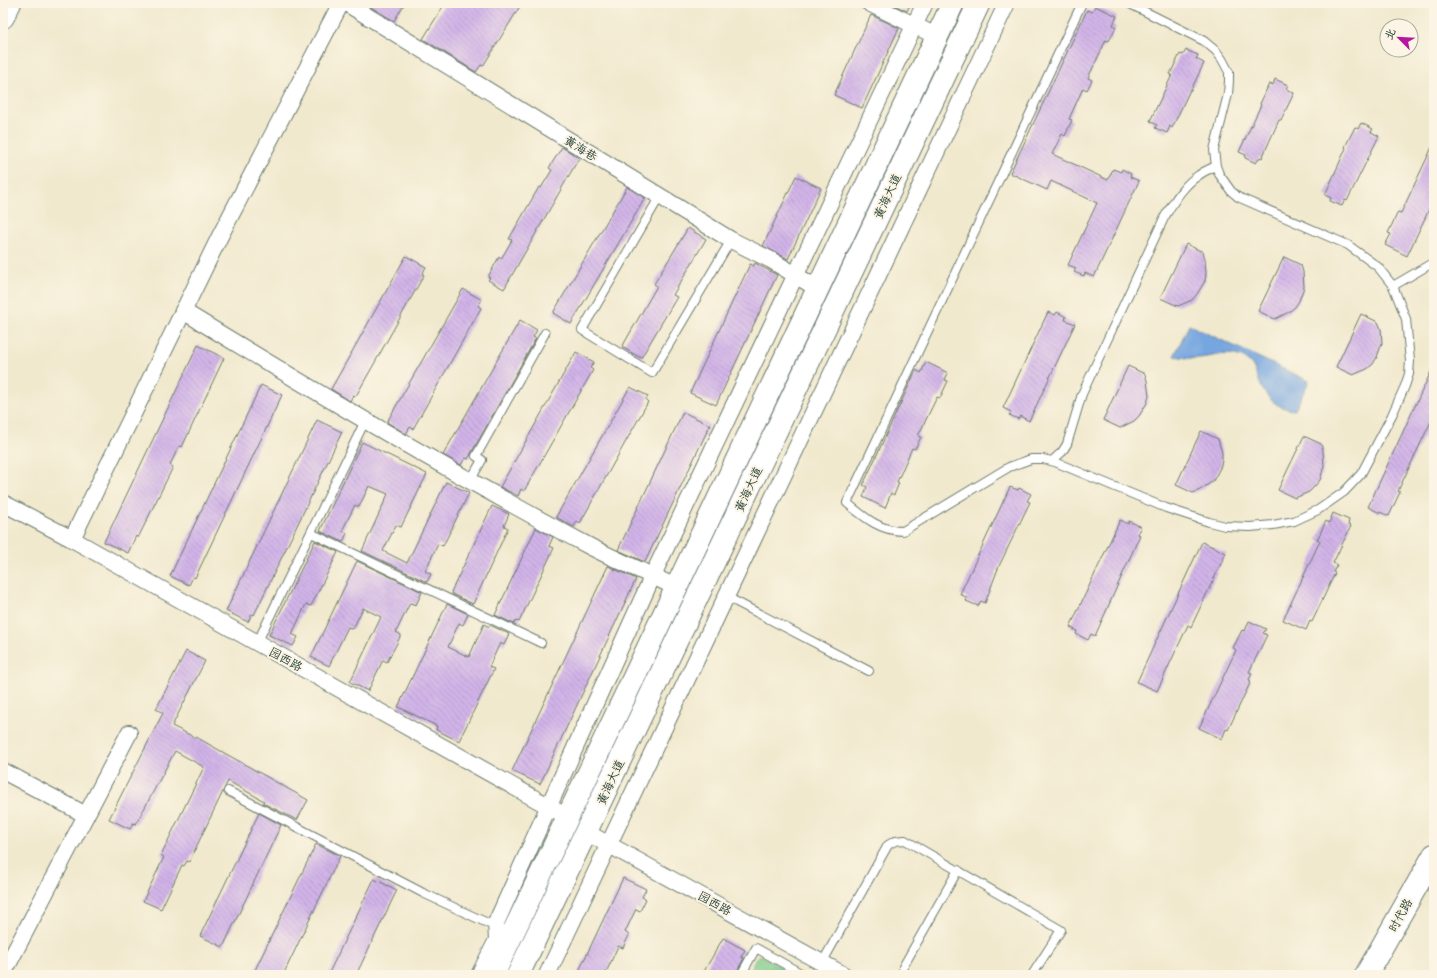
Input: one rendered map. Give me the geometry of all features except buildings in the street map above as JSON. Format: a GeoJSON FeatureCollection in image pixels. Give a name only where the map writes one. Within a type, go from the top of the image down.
{"type":"FeatureCollection","features":[{"type":"Feature","properties":{"kind":"main road","name":"黄海大道"},"geometry":{"type":"LineString","coordinates":[[493,975],[954,3]]}},
{"type":"Feature","properties":{"kind":"main road","name":"黄海大道"},"geometry":{"type":"LineString","coordinates":[[518,975],[978,3]]}},
{"type":"Feature","properties":{"kind":"main road","name":"时代路"},"geometry":{"type":"LineString","coordinates":[[1366,975],[1434,855]]}},
{"type":"Feature","properties":{"kind":"street"},"geometry":{"type":"LineString","coordinates":[[72,539],[220,236],[341,3]]}},
{"type":"Feature","properties":{"kind":"street","name":"黄海巷"},"geometry":{"type":"LineString","coordinates":[[346,3],[731,240],[771,260],[818,288]]}},
{"type":"Feature","properties":{"kind":"street"},"geometry":{"type":"LineString","coordinates":[[869,3],[938,37]]}},
{"type":"Feature","properties":{"kind":"street"},"geometry":{"type":"LineString","coordinates":[[479,975],[497,940],[496,923],[653,575],[924,3]]}},
{"type":"Feature","properties":{"kind":"street"},"geometry":{"type":"LineString","coordinates":[[547,975],[1007,3]]}},
{"type":"Feature","properties":{"kind":"street"},"geometry":{"type":"LineString","coordinates":[[183,312],[365,421],[470,481],[591,547],[653,575],[677,588]]}},
{"type":"Feature","properties":{"kind":"street","name":"园西路"},"geometry":{"type":"LineString","coordinates":[[3,503],[72,539],[568,817]]}},
{"type":"Feature","properties":{"kind":"street"},"geometry":{"type":"LineString","coordinates":[[3,974],[129,733]]}},
{"type":"Feature","properties":{"kind":"street"},"geometry":{"type":"LineString","coordinates":[[3,771],[86,815]]}},
{"type":"Feature","properties":{"kind":"street","name":"园西路"},"geometry":{"type":"LineString","coordinates":[[586,832],[844,975]]}},
{"type":"Feature","properties":{"kind":"lane"},"geometry":{"type":"LineString","coordinates":[[1082,3],[847,503],[871,522],[886,529],[903,531],[1009,467],[1031,459],[1052,461],[1166,508],[1225,526],[1250,527],[1294,521],[1318,510],[1344,492],[1361,474],[1389,421],[1405,386],[1410,361],[1406,319],[1393,286],[1378,267],[1348,245],[1238,197],[1232,191],[1224,181],[1216,166],[1214,150],[1228,94],[1229,72],[1222,59],[1216,51],[1204,41],[1128,3]]}},
{"type":"Feature","properties":{"kind":"lane"},"geometry":{"type":"LineString","coordinates":[[1052,461],[1062,452],[1067,444],[1082,394],[1164,218],[1173,202],[1185,186],[1198,175],[1216,166]]}},
{"type":"Feature","properties":{"kind":"lane"},"geometry":{"type":"LineString","coordinates":[[660,196],[582,330],[652,373],[731,240]]}},
{"type":"Feature","properties":{"kind":"lane"},"geometry":{"type":"LineString","coordinates":[[1393,286],[1434,262]]}},
{"type":"Feature","properties":{"kind":"lane"},"geometry":{"type":"LineString","coordinates":[[470,481],[482,460],[476,456],[545,333]]}},
{"type":"Feature","properties":{"kind":"lane"},"geometry":{"type":"LineString","coordinates":[[258,644],[365,421]]}},
{"type":"Feature","properties":{"kind":"lane"},"geometry":{"type":"LineString","coordinates":[[311,533],[541,643]]}},
{"type":"Feature","properties":{"kind":"lane"},"geometry":{"type":"LineString","coordinates":[[727,597],[869,671]]}},
{"type":"Feature","properties":{"kind":"lane"},"geometry":{"type":"LineString","coordinates":[[228,791],[423,892],[496,927]]}},
{"type":"Feature","properties":{"kind":"lane"},"geometry":{"type":"LineString","coordinates":[[822,963],[888,845],[895,841],[905,840],[1061,930],[1032,975]]}},
{"type":"Feature","properties":{"kind":"lane"},"geometry":{"type":"LineString","coordinates":[[903,967],[958,870]]}},
{"type":"Feature","properties":{"kind":"lane"},"geometry":{"type":"LineString","coordinates":[[741,975],[756,948],[804,975]]}},
{"type":"Feature","properties":{"kind":"green space"},"geometry":{"type":"Polygon","coordinates":[[[760,955],[795,975],[747,975],[757,957],[760,955]]]}},
{"type":"Feature","properties":{"kind":"water"},"geometry":{"type":"Polygon","coordinates":[[[1189,325],[1309,381],[1295,410],[1277,405],[1268,397],[1252,365],[1244,358],[1232,354],[1195,358],[1174,356],[1189,325]]]}}]}
